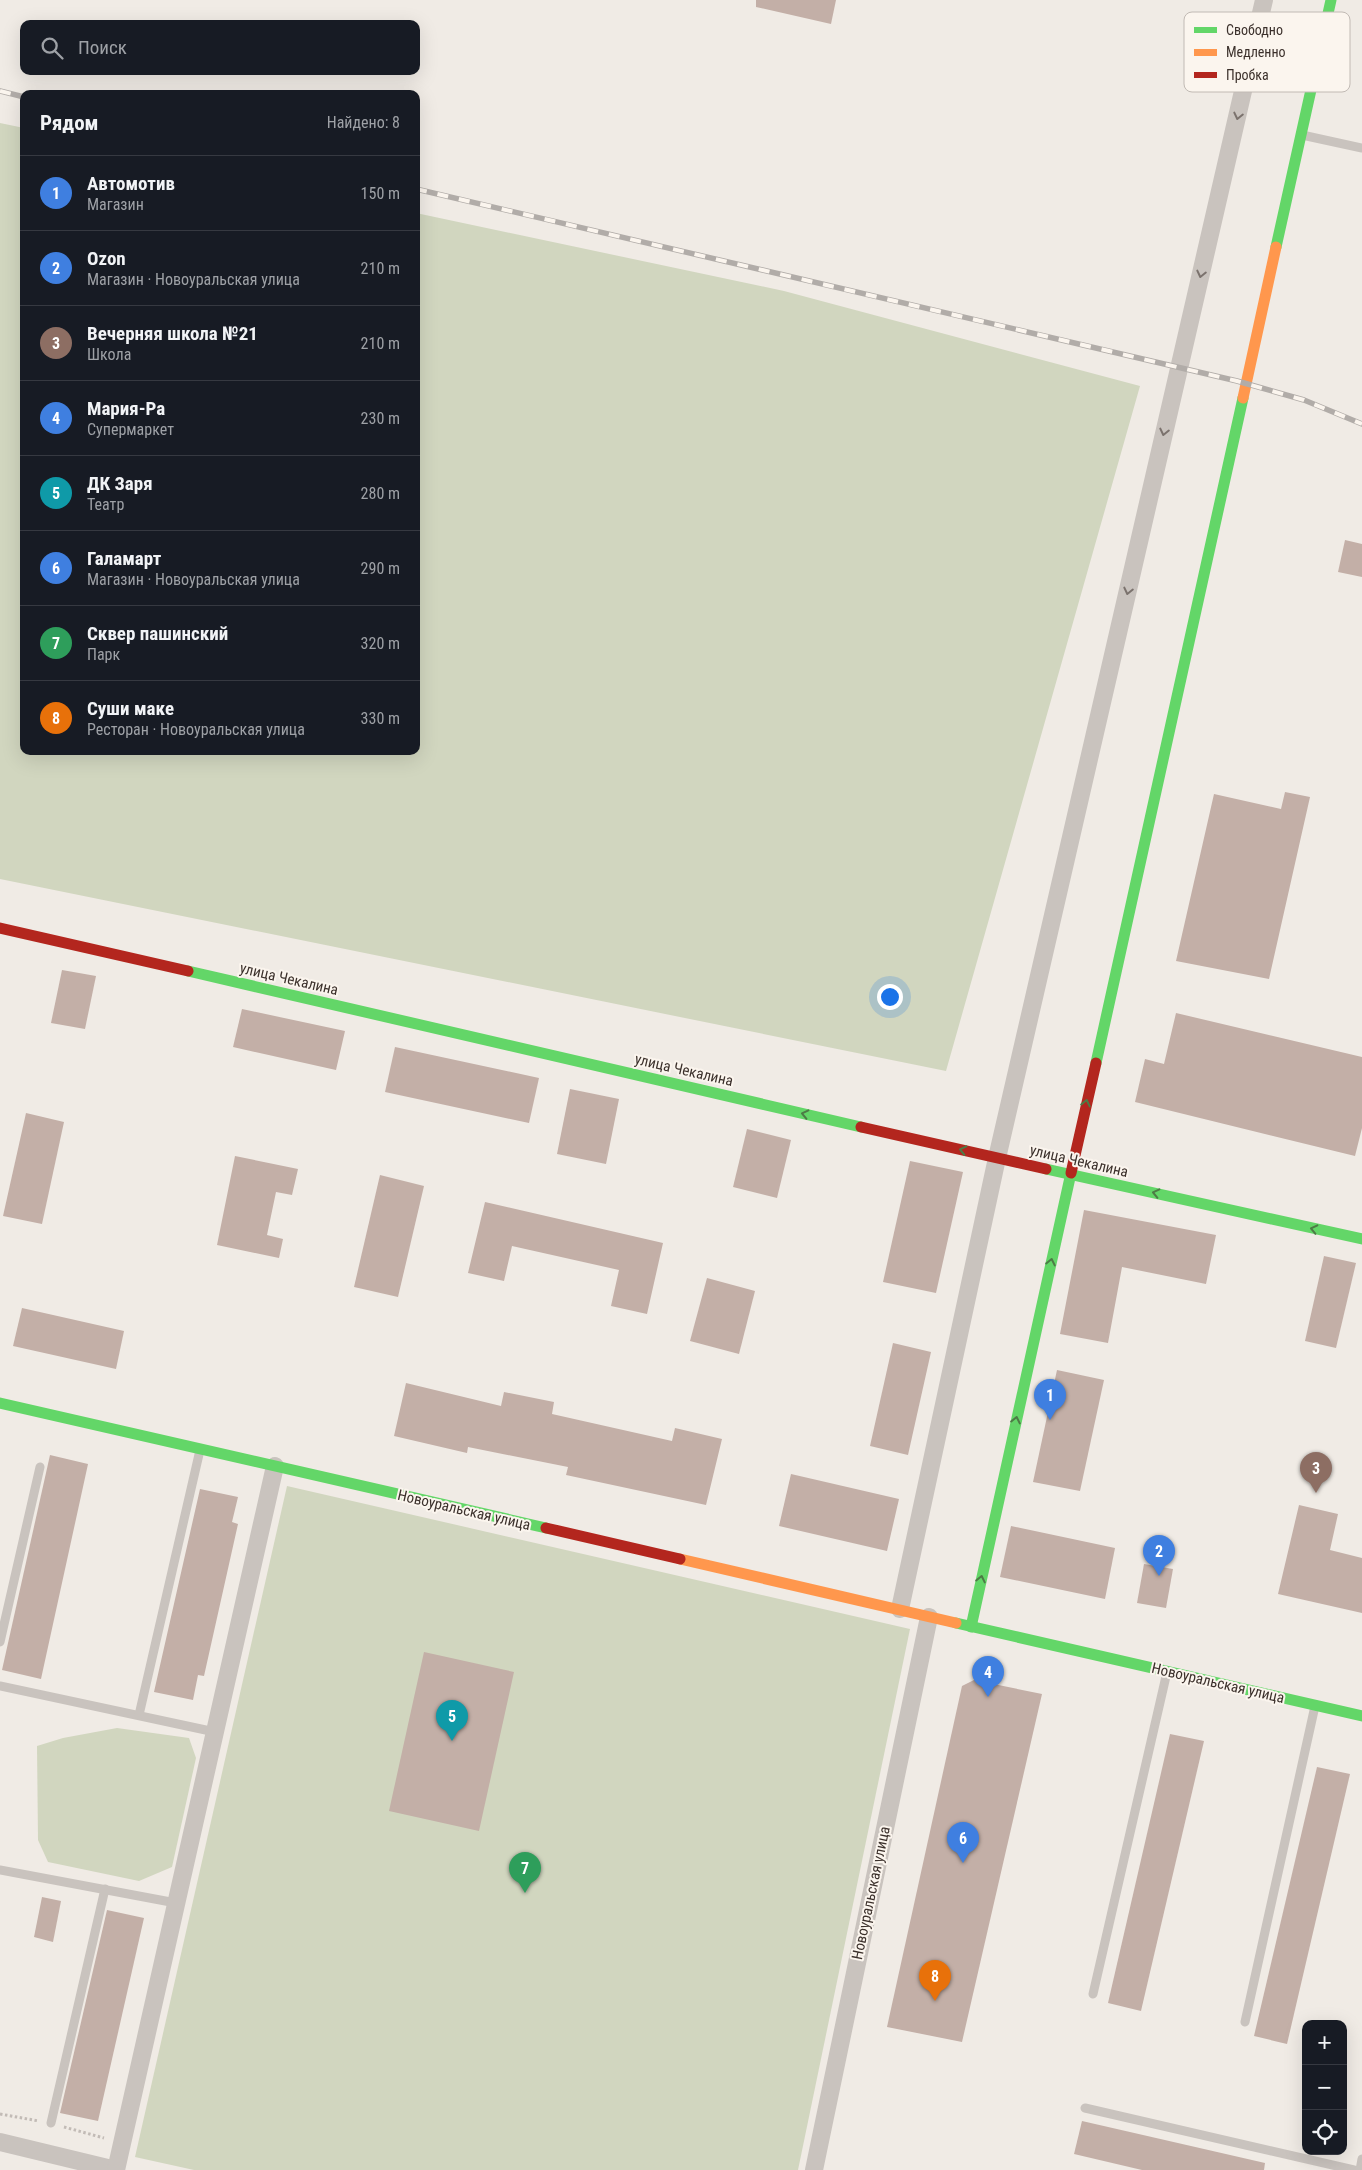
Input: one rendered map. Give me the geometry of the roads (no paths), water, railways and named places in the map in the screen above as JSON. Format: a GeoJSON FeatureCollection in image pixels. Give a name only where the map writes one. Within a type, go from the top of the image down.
{"type":"FeatureCollection","features":[{"type":"Feature","properties":{"kind":"street"},"geometry":{"type":"LineString","coordinates":[[900,1610],[997,1158],[1243,92]]}},
{"type":"Feature","properties":{"kind":"street"},"geometry":{"type":"LineString","coordinates":[[971,1627],[1311,92]]}},
{"type":"Feature","properties":{"kind":"street","name":"улица Чекалина"},"geometry":{"type":"LineString","coordinates":[[0,928],[997,1158],[1362,1239]]}},
{"type":"Feature","properties":{"kind":"street","name":"Новоуральская улица"},"geometry":{"type":"LineString","coordinates":[[0,1403],[1362,1716]]}},
{"type":"Feature","properties":{"kind":"street"},"geometry":{"type":"LineString","coordinates":[[0,2142],[116,2170],[275,1466]]}},
{"type":"Feature","properties":{"kind":"street","name":"Новоуральская улица"},"geometry":{"type":"LineString","coordinates":[[814,2170],[929,1617]]}},
{"type":"Feature","properties":{"kind":"lane"},"geometry":{"type":"LineString","coordinates":[[1302,135],[1362,148]]}},
{"type":"Feature","properties":{"kind":"lane"},"geometry":{"type":"LineString","coordinates":[[139,1715],[200,1449]]}},
{"type":"Feature","properties":{"kind":"lane"},"geometry":{"type":"LineString","coordinates":[[0,1642],[40,1467]]}},
{"type":"Feature","properties":{"kind":"lane"},"geometry":{"type":"LineString","coordinates":[[1093,1994],[1167,1671]]}},
{"type":"Feature","properties":{"kind":"lane"},"geometry":{"type":"LineString","coordinates":[[0,1686],[215,1732]]}},
{"type":"Feature","properties":{"kind":"lane"},"geometry":{"type":"LineString","coordinates":[[1245,2022],[1315,1706]]}},
{"type":"Feature","properties":{"kind":"lane"},"geometry":{"type":"LineString","coordinates":[[0,1870],[176,1904]]}},
{"type":"Feature","properties":{"kind":"lane"},"geometry":{"type":"LineString","coordinates":[[51,2123],[105,1889]]}},
{"type":"Feature","properties":{"kind":"lane"},"geometry":{"type":"LineString","coordinates":[[1086,2108],[1354,2170]]}},
{"type":"Feature","properties":{"kind":"lane"},"geometry":{"type":"LineString","coordinates":[[1360,2170],[1362,2159]]}},
{"type":"Feature","properties":{"kind":"railway"},"geometry":{"type":"LineString","coordinates":[[0,91],[20,96]]}},
{"type":"Feature","properties":{"kind":"railway"},"geometry":{"type":"LineString","coordinates":[[420,190],[1237,381],[1304,400],[1362,424]]}},
{"type":"Feature","properties":{"kind":"place","name":"Автомотив"},"geometry":{"type":"Point","coordinates":[1050,1420]}},
{"type":"Feature","properties":{"kind":"place","name":"Вечерняя школа №21"},"geometry":{"type":"Point","coordinates":[1316,1493]}},
{"type":"Feature","properties":{"kind":"place","name":"Ozon"},"geometry":{"type":"Point","coordinates":[1159,1576]}},
{"type":"Feature","properties":{"kind":"place","name":"Мария-Ра"},"geometry":{"type":"Point","coordinates":[988,1697]}},
{"type":"Feature","properties":{"kind":"place","name":"ДК Заря"},"geometry":{"type":"Point","coordinates":[452,1741]}},
{"type":"Feature","properties":{"kind":"place","name":"Галамарт"},"geometry":{"type":"Point","coordinates":[963,1863]}},
{"type":"Feature","properties":{"kind":"place","name":"Сквер пашинский"},"geometry":{"type":"Point","coordinates":[525,1893]}},
{"type":"Feature","properties":{"kind":"place","name":"Суши маке"},"geometry":{"type":"Point","coordinates":[935,2001]}}]}
